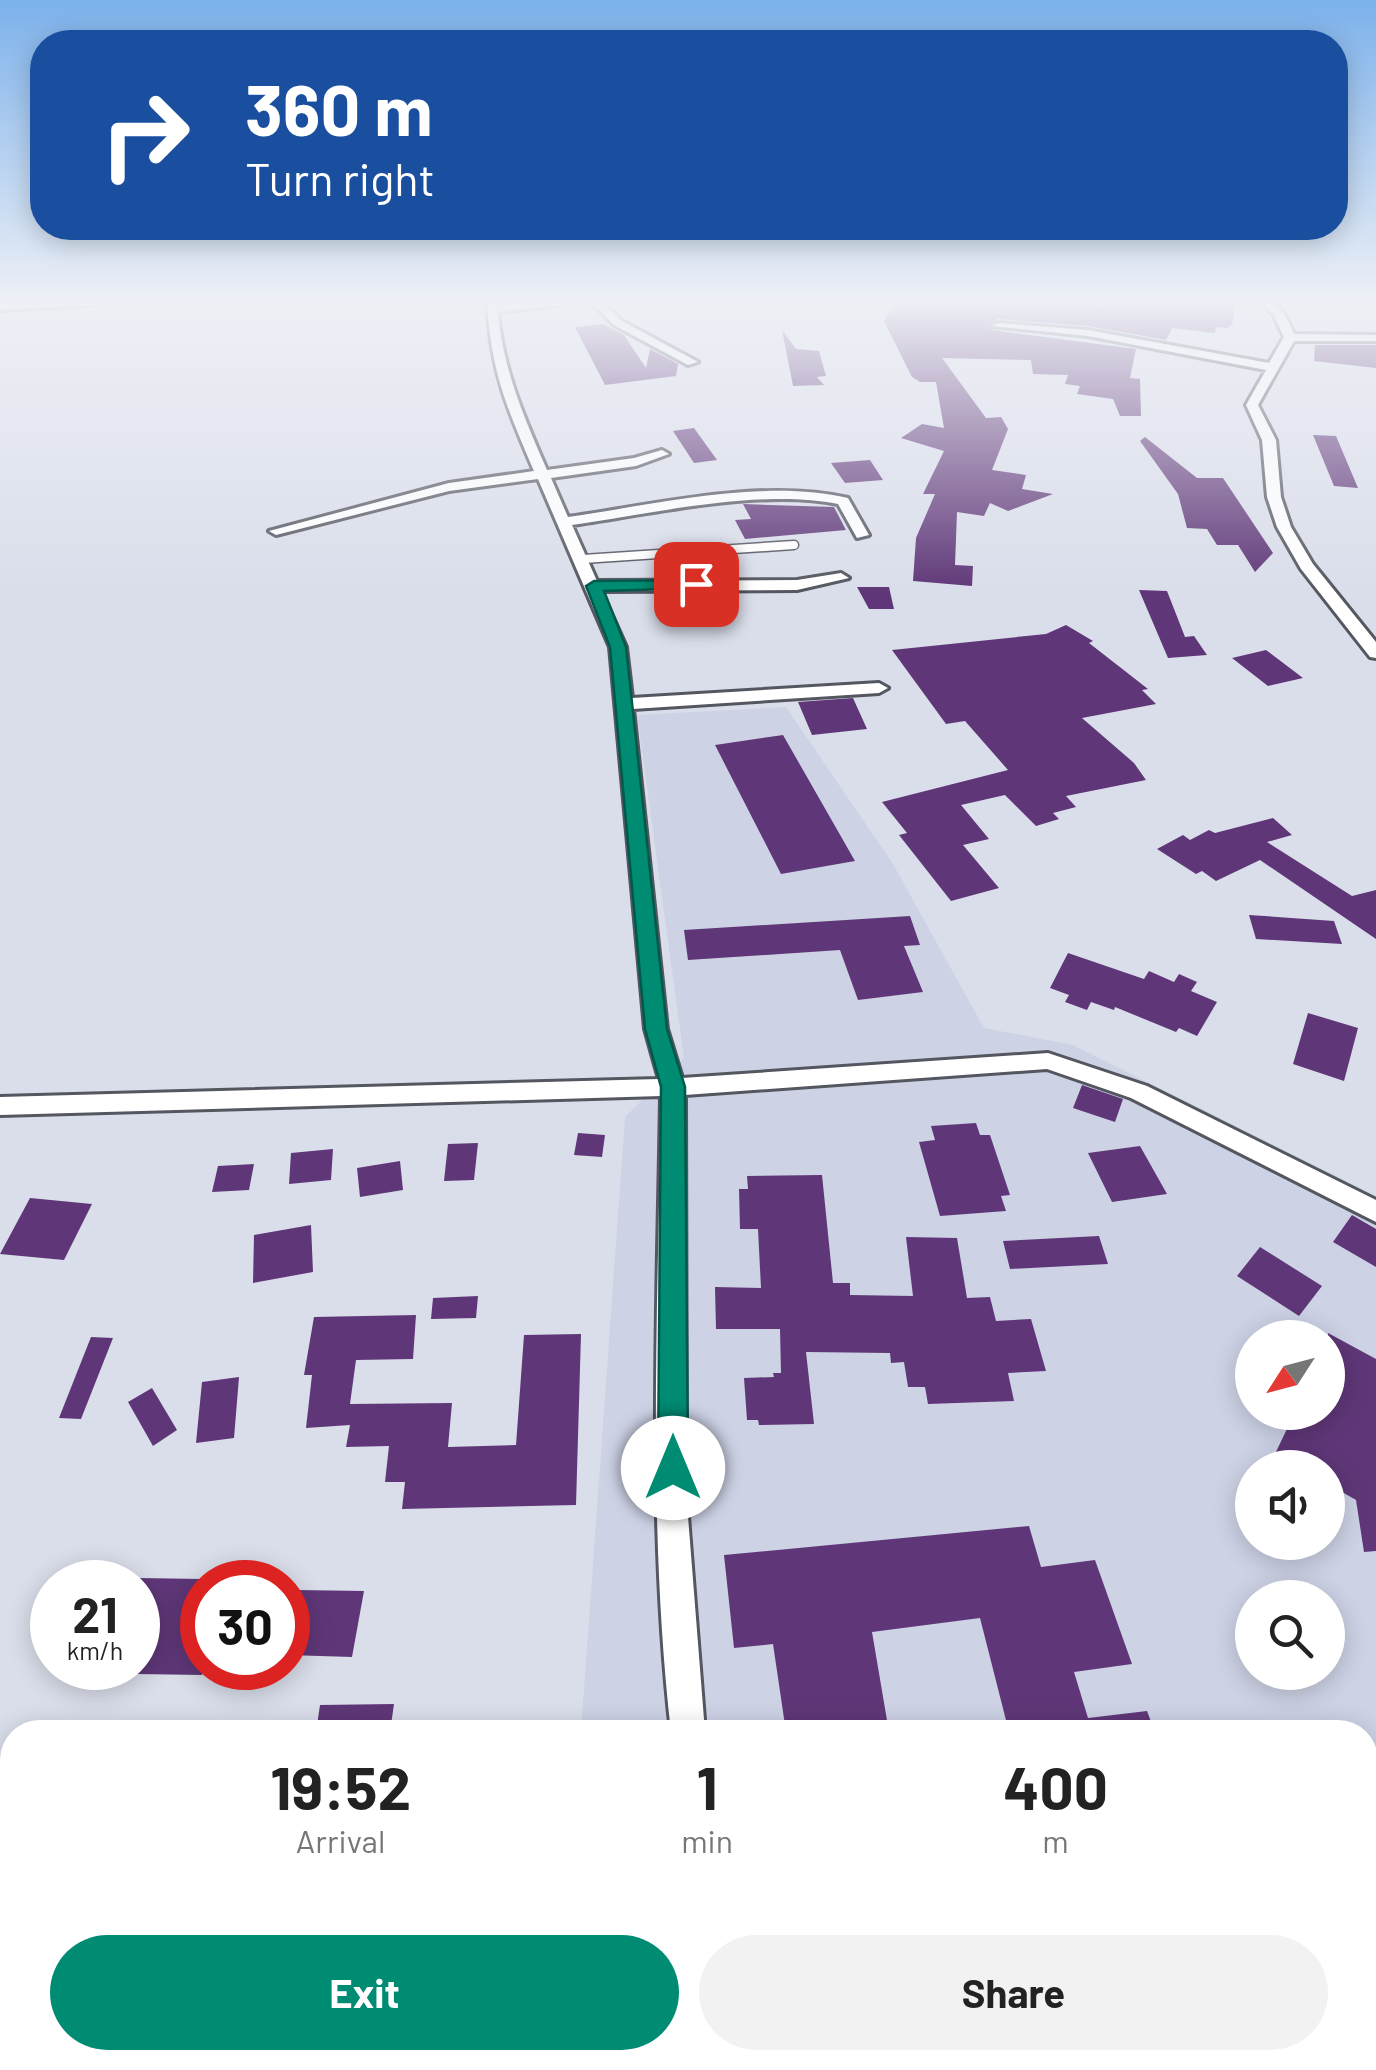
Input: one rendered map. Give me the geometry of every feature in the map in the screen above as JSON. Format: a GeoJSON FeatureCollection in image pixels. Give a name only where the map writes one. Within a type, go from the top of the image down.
{"type":"FeatureCollection","features":[{"type":"Feature","properties":{"kind":"street"},"geometry":{"type":"LineString","coordinates":[[510,399],[545,472],[618,647],[656,1029],[673,1087],[673,1468],[678,1640],[687,1720]]}},
{"type":"Feature","properties":{"kind":"street"},"geometry":{"type":"LineString","coordinates":[[1254,399],[1252,405],[1269,440],[1274,497],[1306,566],[1376,653]]}},
{"type":"Feature","properties":{"kind":"street"},"geometry":{"type":"LineString","coordinates":[[276,531],[448,487],[636,462],[662,454]]}},
{"type":"Feature","properties":{"kind":"street"},"geometry":{"type":"LineString","coordinates":[[566,522],[775,497],[826,496],[843,501],[862,535]]}},
{"type":"Feature","properties":{"kind":"street"},"geometry":{"type":"LineString","coordinates":[[594,586],[796,586],[841,578]]}},
{"type":"Feature","properties":{"kind":"street"},"geometry":{"type":"LineString","coordinates":[[624,704],[879,688]]}},
{"type":"Feature","properties":{"kind":"street"},"geometry":{"type":"LineString","coordinates":[[0,1106],[673,1087],[1048,1061],[1138,1092],[1376,1212]]}},
{"type":"Feature","properties":{"kind":"lane"},"geometry":{"type":"LineString","coordinates":[[582,559],[794,544]]}},
{"type":"Feature","properties":{"kind":"shaded area"},"geometry":{"type":"Polygon","coordinates":[[[786,707],[893,864],[984,1028],[1073,1045],[1376,1196],[1376,1720],[582,1720],[625,1117],[684,1058],[637,715],[786,707]]]}},
{"type":"Feature","properties":{"kind":"building"},"geometry":{"type":"Polygon","coordinates":[[[939,399],[972,399],[986,418],[1001,417],[1008,429],[992,470],[1026,475],[1022,489],[1053,494],[1008,511],[990,503],[984,516],[957,512],[955,565],[973,566],[972,586],[913,581],[916,538],[935,494],[923,494],[944,451],[901,438],[922,424],[944,428],[939,399]]]}},
{"type":"Feature","properties":{"kind":"building"},"geometry":{"type":"Polygon","coordinates":[[[1113,399],[1141,399],[1141,416],[1120,416],[1113,399]]]}},
{"type":"Feature","properties":{"kind":"building"},"geometry":{"type":"Polygon","coordinates":[[[694,428],[717,460],[694,463],[673,431],[694,428]]]}},
{"type":"Feature","properties":{"kind":"building"},"geometry":{"type":"Polygon","coordinates":[[[1313,435],[1336,436],[1358,488],[1334,486],[1313,435]]]}},
{"type":"Feature","properties":{"kind":"building"},"geometry":{"type":"Polygon","coordinates":[[[1145,437],[1197,478],[1223,478],[1273,553],[1255,572],[1238,545],[1217,545],[1207,529],[1187,528],[1178,494],[1140,441],[1145,437]]]}},
{"type":"Feature","properties":{"kind":"building"},"geometry":{"type":"Polygon","coordinates":[[[870,460],[883,480],[845,483],[831,463],[870,460]]]}},
{"type":"Feature","properties":{"kind":"building"},"geometry":{"type":"Polygon","coordinates":[[[743,504],[834,507],[846,530],[745,539],[735,520],[751,519],[743,504]]]}},
{"type":"Feature","properties":{"kind":"building"},"geometry":{"type":"Polygon","coordinates":[[[857,587],[889,587],[894,609],[869,609],[857,587]]]}},
{"type":"Feature","properties":{"kind":"building"},"geometry":{"type":"Polygon","coordinates":[[[1139,590],[1167,591],[1185,637],[1194,636],[1207,655],[1168,658],[1139,590]]]}},
{"type":"Feature","properties":{"kind":"building"},"geometry":{"type":"Polygon","coordinates":[[[1066,625],[1093,641],[1089,643],[1148,689],[1142,690],[1156,704],[1082,718],[1134,763],[1146,780],[1066,796],[1076,807],[1053,813],[1059,819],[1036,826],[1005,795],[961,805],[989,839],[963,845],[999,888],[951,901],[899,835],[907,833],[882,802],[1008,770],[965,721],[946,724],[892,650],[1046,634],[1066,625]]]}},
{"type":"Feature","properties":{"kind":"building"},"geometry":{"type":"Polygon","coordinates":[[[1266,650],[1303,678],[1268,686],[1232,658],[1266,650]]]}},
{"type":"Feature","properties":{"kind":"building"},"geometry":{"type":"Polygon","coordinates":[[[853,698],[867,729],[812,735],[798,702],[853,698]]]}},
{"type":"Feature","properties":{"kind":"building"},"geometry":{"type":"Polygon","coordinates":[[[783,735],[855,861],[781,874],[715,745],[783,735]]]}},
{"type":"Feature","properties":{"kind":"building"},"geometry":{"type":"Polygon","coordinates":[[[1273,818],[1292,835],[1267,842],[1352,896],[1376,890],[1376,939],[1260,860],[1216,881],[1202,871],[1196,874],[1157,849],[1183,835],[1190,840],[1209,830],[1215,833],[1273,818]]]}},
{"type":"Feature","properties":{"kind":"building"},"geometry":{"type":"Polygon","coordinates":[[[1249,915],[1334,921],[1342,944],[1256,939],[1249,915]]]}},
{"type":"Feature","properties":{"kind":"building"},"geometry":{"type":"Polygon","coordinates":[[[910,916],[920,945],[904,946],[923,992],[858,1000],[840,950],[688,960],[684,930],[910,916]]]}},
{"type":"Feature","properties":{"kind":"building"},"geometry":{"type":"Polygon","coordinates":[[[1068,953],[1144,979],[1149,971],[1174,982],[1179,974],[1197,982],[1191,991],[1217,1002],[1197,1036],[1179,1028],[1176,1032],[1115,1007],[1114,1010],[1091,1002],[1087,1010],[1065,1002],[1069,995],[1050,988],[1068,953]]]}},
{"type":"Feature","properties":{"kind":"building"},"geometry":{"type":"Polygon","coordinates":[[[1308,1013],[1358,1028],[1344,1081],[1293,1064],[1308,1013]]]}},
{"type":"Feature","properties":{"kind":"building"},"geometry":{"type":"Polygon","coordinates":[[[1082,1085],[1123,1099],[1115,1122],[1073,1108],[1082,1085]]]}},
{"type":"Feature","properties":{"kind":"building"},"geometry":{"type":"Polygon","coordinates":[[[976,1123],[980,1135],[990,1135],[1010,1195],[1001,1196],[1006,1211],[940,1216],[919,1142],[935,1140],[931,1126],[976,1123]]]}},
{"type":"Feature","properties":{"kind":"building"},"geometry":{"type":"Polygon","coordinates":[[[578,1133],[605,1135],[602,1157],[574,1155],[578,1133]]]}},
{"type":"Feature","properties":{"kind":"building"},"geometry":{"type":"Polygon","coordinates":[[[478,1143],[474,1180],[444,1181],[448,1144],[478,1143]]]}},
{"type":"Feature","properties":{"kind":"building"},"geometry":{"type":"Polygon","coordinates":[[[1140,1146],[1167,1194],[1112,1202],[1088,1153],[1140,1146]]]}},
{"type":"Feature","properties":{"kind":"building"},"geometry":{"type":"Polygon","coordinates":[[[333,1149],[331,1180],[289,1184],[291,1153],[333,1149]]]}},
{"type":"Feature","properties":{"kind":"building"},"geometry":{"type":"Polygon","coordinates":[[[400,1161],[403,1190],[360,1197],[357,1168],[400,1161]]]}},
{"type":"Feature","properties":{"kind":"building"},"geometry":{"type":"Polygon","coordinates":[[[254,1164],[249,1190],[212,1192],[218,1166],[254,1164]]]}},
{"type":"Feature","properties":{"kind":"building"},"geometry":{"type":"Polygon","coordinates":[[[822,1175],[833,1283],[850,1283],[850,1295],[913,1296],[906,1237],[957,1238],[967,1298],[990,1297],[996,1321],[1031,1319],[1046,1371],[1008,1373],[1014,1401],[928,1404],[925,1387],[908,1387],[904,1362],[891,1363],[890,1353],[806,1352],[814,1424],[759,1425],[758,1420],[747,1420],[744,1378],[774,1377],[773,1373],[781,1373],[780,1329],[716,1329],[715,1287],[761,1288],[758,1229],[740,1229],[739,1189],[748,1189],[747,1176],[822,1175]]]}},
{"type":"Feature","properties":{"kind":"building"},"geometry":{"type":"Polygon","coordinates":[[[30,1198],[92,1204],[64,1260],[0,1254],[30,1198]]]}},
{"type":"Feature","properties":{"kind":"building"},"geometry":{"type":"Polygon","coordinates":[[[1352,1215],[1376,1229],[1376,1267],[1333,1242],[1352,1215]]]}},
{"type":"Feature","properties":{"kind":"building"},"geometry":{"type":"Polygon","coordinates":[[[311,1225],[313,1272],[253,1283],[254,1235],[311,1225]]]}},
{"type":"Feature","properties":{"kind":"building"},"geometry":{"type":"Polygon","coordinates":[[[1099,1236],[1108,1264],[1010,1269],[1003,1241],[1099,1236]]]}},
{"type":"Feature","properties":{"kind":"building"},"geometry":{"type":"Polygon","coordinates":[[[1260,1247],[1322,1286],[1299,1316],[1237,1276],[1260,1247]]]}},
{"type":"Feature","properties":{"kind":"building"},"geometry":{"type":"Polygon","coordinates":[[[478,1296],[476,1318],[431,1319],[433,1298],[478,1296]]]}},
{"type":"Feature","properties":{"kind":"building"},"geometry":{"type":"Polygon","coordinates":[[[416,1315],[413,1359],[356,1360],[350,1404],[452,1403],[448,1447],[516,1445],[524,1335],[581,1334],[576,1505],[402,1509],[405,1482],[385,1482],[389,1446],[346,1447],[350,1425],[306,1428],[312,1375],[304,1375],[314,1317],[416,1315]]]}},
{"type":"Feature","properties":{"kind":"building"},"geometry":{"type":"Polygon","coordinates":[[[91,1337],[113,1338],[81,1419],[59,1418],[91,1337]]]}},
{"type":"Feature","properties":{"kind":"building"},"geometry":{"type":"Polygon","coordinates":[[[1345,1342],[1376,1359],[1376,1551],[1364,1552],[1356,1500],[1345,1494],[1345,1450],[1277,1450],[1286,1430],[1345,1430],[1345,1342]]]}},
{"type":"Feature","properties":{"kind":"building"},"geometry":{"type":"Polygon","coordinates":[[[239,1377],[234,1438],[196,1443],[202,1382],[239,1377]]]}},
{"type":"Feature","properties":{"kind":"building"},"geometry":{"type":"Polygon","coordinates":[[[152,1388],[177,1430],[153,1446],[128,1402],[152,1388]]]}},
{"type":"Feature","properties":{"kind":"building"},"geometry":{"type":"Polygon","coordinates":[[[1029,1526],[1041,1567],[1095,1560],[1132,1664],[1074,1672],[1088,1718],[1147,1711],[1150,1720],[1006,1720],[980,1618],[872,1632],[887,1720],[784,1720],[773,1644],[734,1648],[724,1555],[1029,1526]]]}},
{"type":"Feature","properties":{"kind":"building"},"geometry":{"type":"Polygon","coordinates":[[[160,1578],[180,1579],[180,1675],[160,1674],[160,1578]]]}},
{"type":"Feature","properties":{"kind":"building"},"geometry":{"type":"Polygon","coordinates":[[[310,1590],[364,1591],[352,1657],[310,1656],[310,1590]]]}},
{"type":"Feature","properties":{"kind":"building"},"geometry":{"type":"Polygon","coordinates":[[[394,1704],[392,1720],[318,1720],[320,1705],[394,1704]]]}},
{"type":"Feature","properties":{"kind":"route"},"geometry":{"type":"LineString","coordinates":[[673,1468],[673,1087],[656,1029],[618,647],[594,586],[696,584]]}}]}
